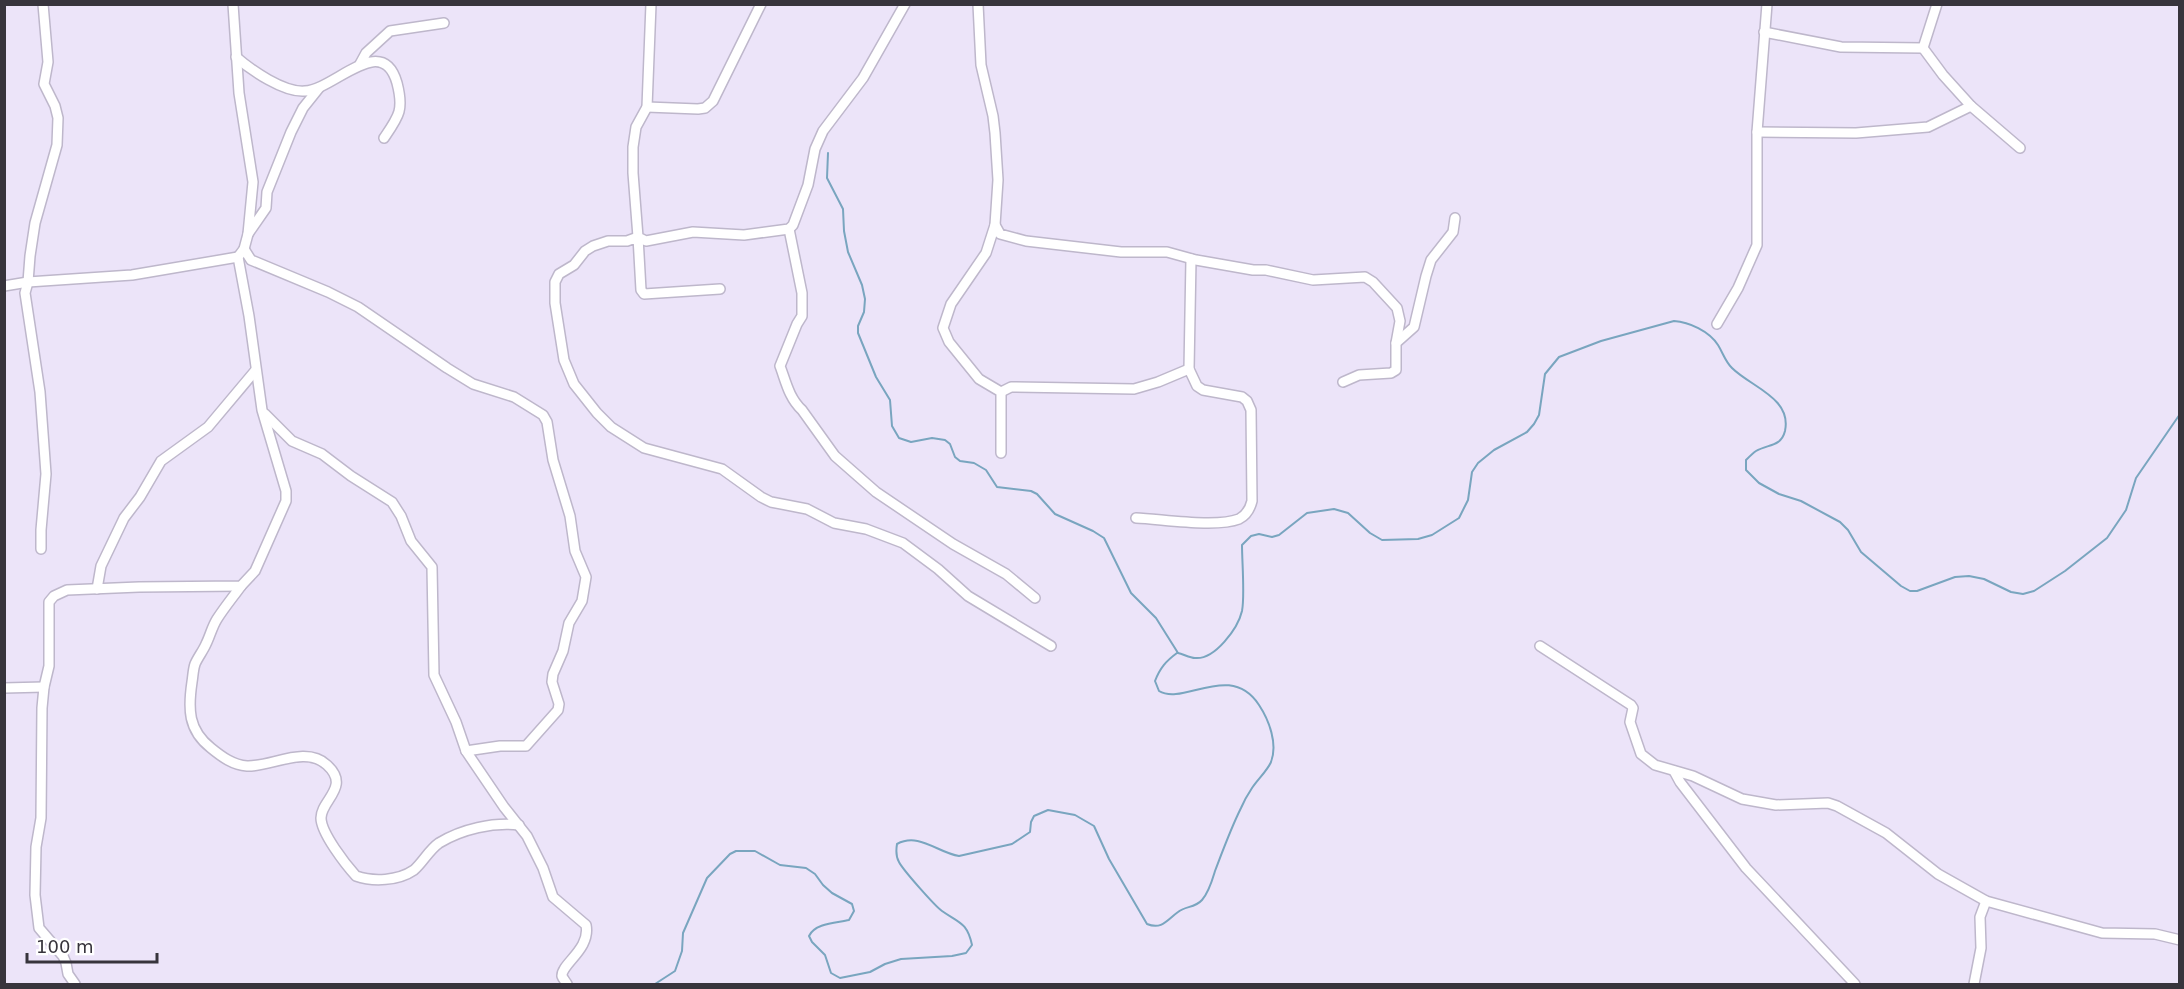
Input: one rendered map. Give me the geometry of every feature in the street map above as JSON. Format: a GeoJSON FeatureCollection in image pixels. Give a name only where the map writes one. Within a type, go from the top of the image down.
{"type":"FeatureCollection","features":[{"type":"Feature","properties":{"kind":"street"},"geometry":{"type":"LineString","coordinates":[[41,549],[40,530],[46,474],[40,392],[25,293],[35,223],[57,145],[58,118],[44,84],[48,62],[43,4]]}},
{"type":"Feature","properties":{"kind":"street"},"geometry":{"type":"LineString","coordinates":[[233,4],[245,141],[253,182],[248,234]]}},
{"type":"Feature","properties":{"kind":"street"},"geometry":{"type":"LineString","coordinates":[[651,4],[647,107],[636,127],[633,147],[641,290],[644,294],[720,289]]}},
{"type":"Feature","properties":{"kind":"street"},"geometry":{"type":"LineString","coordinates":[[647,107],[698,109],[705,108],[713,101],[761,4]]}},
{"type":"Feature","properties":{"kind":"street"},"geometry":{"type":"LineString","coordinates":[[905,4],[862,78],[823,131],[814,149],[808,185],[793,225],[789,229],[744,235],[693,232],[646,241],[638,237],[593,246],[585,251],[574,265],[559,274],[555,282],[555,303],[564,360],[574,384],[597,413],[611,427],[644,448],[722,469],[771,502],[807,509],[834,523],[866,529],[903,543],[938,569],[968,596],[1050,646]]}},
{"type":"Feature","properties":{"kind":"street"},"geometry":{"type":"LineString","coordinates":[[978,4],[981,65],[995,133],[998,180],[995,225],[986,253],[951,304],[943,328],[949,342],[979,379],[1001,392]]}},
{"type":"Feature","properties":{"kind":"street"},"geometry":{"type":"LineString","coordinates":[[1717,324],[1738,288],[1757,245],[1756,132],[1767,4]]}},
{"type":"Feature","properties":{"kind":"street"},"geometry":{"type":"LineString","coordinates":[[1923,48],[1937,4]]}},
{"type":"Feature","properties":{"kind":"street"},"geometry":{"type":"LineString","coordinates":[[360,64],[366,53],[390,31],[444,23]]}},
{"type":"Feature","properties":{"kind":"street"},"geometry":{"type":"LineString","coordinates":[[1764,32],[1841,47],[1923,48]]}},
{"type":"Feature","properties":{"kind":"street"},"geometry":{"type":"LineString","coordinates":[[1923,48],[1943,75],[1971,106],[2020,148]]}},
{"type":"Feature","properties":{"kind":"street"},"geometry":{"type":"LineString","coordinates":[[236,57],[252,71],[294,90],[305,92],[319,88],[360,64],[380,62],[390,66],[401,100],[401,108],[398,118],[384,138]]}},
{"type":"Feature","properties":{"kind":"street"},"geometry":{"type":"LineString","coordinates":[[319,88],[303,108],[291,132],[267,192],[266,208],[248,234],[241,253],[262,410],[286,491],[286,501],[255,571],[217,618],[207,644],[194,666],[189,705],[193,724],[208,746],[227,760],[238,764],[249,766],[298,758],[316,758],[329,767],[335,780],[335,788],[322,812],[322,823],[336,852],[356,876],[374,880],[395,878],[414,870],[430,850],[452,837],[476,828],[519,825]]}},
{"type":"Feature","properties":{"kind":"street"},"geometry":{"type":"LineString","coordinates":[[1756,132],[1856,133],[1928,127],[1971,106]]}},
{"type":"Feature","properties":{"kind":"street"},"geometry":{"type":"LineString","coordinates":[[1396,343],[1414,327],[1431,261],[1453,232],[1455,218]]}},
{"type":"Feature","properties":{"kind":"street"},"geometry":{"type":"LineString","coordinates":[[995,225],[1000,234],[1026,241],[1121,252],[1167,252],[1191,259],[1253,270],[1266,270],[1313,280],[1365,277],[1374,282],[1397,308],[1400,321],[1396,343],[1396,369],[1391,373],[1359,375],[1343,382]]}},
{"type":"Feature","properties":{"kind":"street"},"geometry":{"type":"LineString","coordinates":[[789,229],[802,293],[802,316],[780,366],[796,404],[835,456],[876,492],[953,544],[1006,574],[1035,598]]}},
{"type":"Feature","properties":{"kind":"street"},"geometry":{"type":"LineString","coordinates":[[4,286],[28,282],[132,275],[241,253],[358,307],[447,369],[473,384],[514,397],[543,415],[547,422],[553,460],[570,516],[575,551],[586,577],[582,601],[569,624],[563,651],[553,674],[552,682],[559,704],[558,710],[526,746],[500,746],[466,751]]}},
{"type":"Feature","properties":{"kind":"street"},"geometry":{"type":"LineString","coordinates":[[1136,518],[1224,522],[1239,519],[1247,513],[1250,507],[1251,410],[1247,400],[1231,394],[1203,390],[1197,386],[1189,369],[1191,259]]}},
{"type":"Feature","properties":{"kind":"street"},"geometry":{"type":"LineString","coordinates":[[1001,392],[1011,387],[1134,389],[1189,369]]}},
{"type":"Feature","properties":{"kind":"street"},"geometry":{"type":"LineString","coordinates":[[97,589],[100,570],[124,518],[150,481],[157,466],[208,427],[255,371]]}},
{"type":"Feature","properties":{"kind":"street"},"geometry":{"type":"LineString","coordinates":[[1000,453],[1001,392]]}},
{"type":"Feature","properties":{"kind":"street"},"geometry":{"type":"LineString","coordinates":[[262,410],[274,425],[292,441],[322,454],[392,502],[401,516],[411,541],[430,563],[432,567],[434,675],[456,722],[466,751],[519,825],[538,856],[553,897],[586,925],[588,932],[584,942],[563,972],[562,976],[567,984]]}},
{"type":"Feature","properties":{"kind":"street"},"geometry":{"type":"LineString","coordinates":[[75,984],[68,974],[63,956],[43,934],[37,922],[35,895],[36,847],[41,818],[44,687],[50,666],[49,602],[54,596],[66,590],[241,586]]}},
{"type":"Feature","properties":{"kind":"street"},"geometry":{"type":"LineString","coordinates":[[1540,646],[1634,708],[1630,722],[1641,753],[1655,765],[1693,776],[1742,799],[1776,805],[1828,803],[1837,806],[1886,833],[1938,874],[1986,901],[2102,933],[2155,934],[2180,940]]}},
{"type":"Feature","properties":{"kind":"street"},"geometry":{"type":"LineString","coordinates":[[4,688],[44,687]]}},
{"type":"Feature","properties":{"kind":"street"},"geometry":{"type":"LineString","coordinates":[[1674,771],[1746,868],[1855,984]]}},
{"type":"Feature","properties":{"kind":"street"},"geometry":{"type":"LineString","coordinates":[[1974,984],[1981,948],[1980,917],[1986,901]]}},
{"type":"Feature","properties":{"kind":"waterway"},"geometry":{"type":"LineString","coordinates":[[828,153],[827,178],[843,209],[848,252],[862,285],[865,299],[858,333],[876,377],[890,400],[892,426],[899,438],[911,442],[932,438],[945,440],[950,444],[955,457],[960,461],[974,463],[986,470],[997,487],[1031,491],[1037,494],[1055,514],[1104,538],[1131,593],[1156,618],[1178,653]]}},
{"type":"Feature","properties":{"kind":"waterway"},"geometry":{"type":"LineString","coordinates":[[1178,653],[1195,658],[1210,654],[1224,642],[1236,626],[1243,605],[1242,545],[1251,536],[1279,535],[1307,513],[1334,509],[1348,513],[1370,533],[1382,540],[1418,539],[1432,535],[1459,518],[1468,500],[1472,472],[1478,463],[1494,450],[1527,432],[1534,424],[1539,415],[1545,374],[1559,357],[1601,341],[1674,321],[1692,325],[1709,335],[1732,368],[1768,394],[1782,410],[1786,420],[1783,436],[1777,443],[1751,455],[1746,460],[1746,470],[1759,483],[1779,494],[1801,501],[1840,522],[1848,530],[1861,552],[1910,591],[1917,591],[1955,577],[1969,576],[1984,579],[2011,592],[2023,594],[2034,591],[2065,571],[2107,538],[2126,510],[2136,478],[2180,414]]}},
{"type":"Feature","properties":{"kind":"waterway"},"geometry":{"type":"LineString","coordinates":[[655,984],[675,971],[682,951],[683,933],[707,878],[730,854],[736,851],[755,851],[780,865],[806,868],[815,874],[832,893],[852,904],[854,911],[849,920],[821,926],[809,936],[825,955],[831,973],[840,978],[870,972],[901,959],[966,953],[972,945],[965,927],[938,908],[902,866],[897,856],[897,844],[913,840],[959,856],[1012,844],[1030,832],[1034,816],[1048,810],[1075,815],[1094,826],[1109,859],[1147,924],[1160,925],[1181,910],[1199,903],[1208,890],[1243,803],[1271,762],[1273,740],[1269,725],[1259,705],[1247,692],[1235,686],[1221,685],[1169,694],[1159,691],[1155,681],[1157,676],[1164,665],[1177,653]]}}]}
